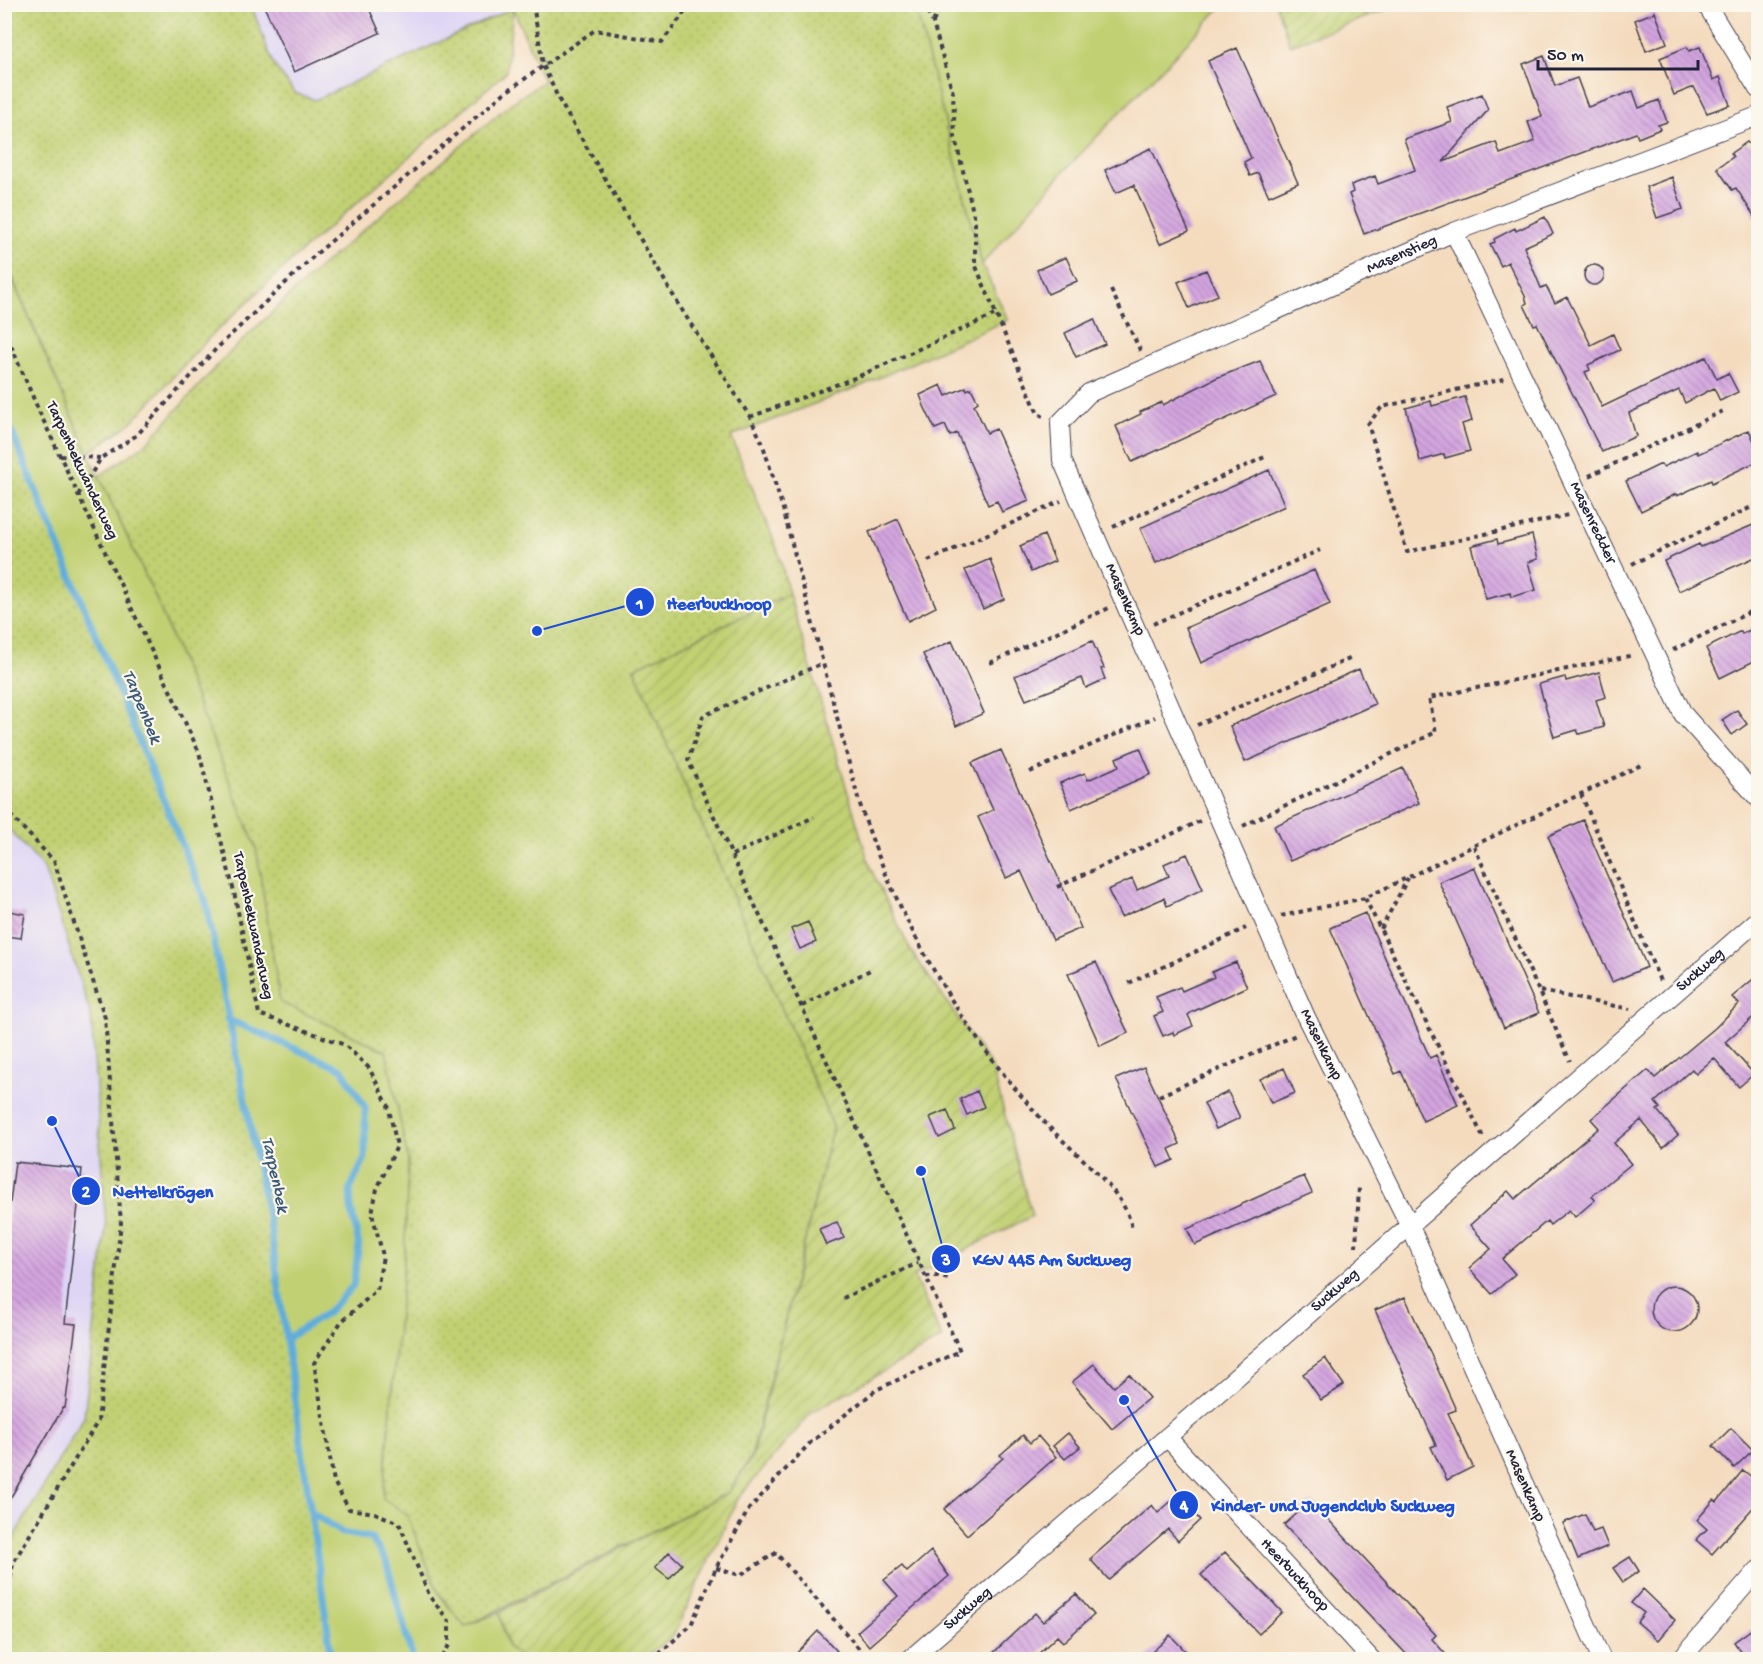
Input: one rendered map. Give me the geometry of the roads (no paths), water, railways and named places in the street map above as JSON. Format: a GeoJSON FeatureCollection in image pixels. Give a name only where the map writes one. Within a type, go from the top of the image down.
{"type":"FeatureCollection","features":[{"type":"Feature","properties":{"kind":"street"},"geometry":{"type":"LineString","coordinates":[[1706,4],[1758,89]]}},
{"type":"Feature","properties":{"kind":"street","name":"Masenstieg"},"geometry":{"type":"LineString","coordinates":[[1060,423],[1089,393],[1454,232],[1758,116]]}},
{"type":"Feature","properties":{"kind":"street","name":"Masenredder"},"geometry":{"type":"LineString","coordinates":[[1454,232],[1683,714],[1758,798]]}},
{"type":"Feature","properties":{"kind":"street","name":"Masenkamp"},"geometry":{"type":"LineString","coordinates":[[1060,423],[1062,460],[1263,920],[1311,1028],[1410,1226],[1602,1659]]}},
{"type":"Feature","properties":{"kind":"street","name":"Suckweg"},"geometry":{"type":"LineString","coordinates":[[909,1659],[1410,1226],[1758,920]]}},
{"type":"Feature","properties":{"kind":"street","name":"Heerbuckhoop"},"geometry":{"type":"LineString","coordinates":[[1167,1437],[1372,1659]]}},
{"type":"Feature","properties":{"kind":"street"},"geometry":{"type":"LineString","coordinates":[[1680,1659],[1758,1570]]}},
{"type":"Feature","properties":{"kind":"waterway","name":"Tarpenbek"},"geometry":{"type":"LineString","coordinates":[[4,413],[206,903],[270,1226],[332,1660]]}},
{"type":"Feature","properties":{"kind":"waterway","name":"Tarpenbek"},"geometry":{"type":"LineString","coordinates":[[227,1019],[342,1069],[365,1107],[365,1158],[350,1189],[351,1208],[359,1245],[353,1286],[327,1313],[286,1339]]}},
{"type":"Feature","properties":{"kind":"waterway","name":"Tarpenbek"},"geometry":{"type":"LineString","coordinates":[[311,1512],[342,1533],[371,1538],[386,1561],[413,1660]]}},
{"type":"Feature","properties":{"kind":"place","name":"Heerbuckhoop"},"geometry":{"type":"Point","coordinates":[537,631]}},
{"type":"Feature","properties":{"kind":"place","name":"Nettelkrögen"},"geometry":{"type":"Point","coordinates":[52,1121]}},
{"type":"Feature","properties":{"kind":"place","name":"KGV 445 Am Suckweg"},"geometry":{"type":"Point","coordinates":[921,1171]}},
{"type":"Feature","properties":{"kind":"place","name":"Kinder- und Jugendclub Suckweg"},"geometry":{"type":"Point","coordinates":[1124,1400]}}]}
